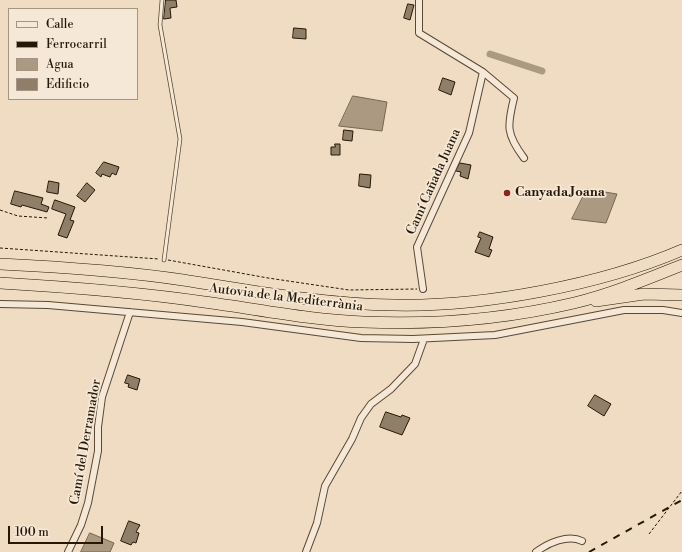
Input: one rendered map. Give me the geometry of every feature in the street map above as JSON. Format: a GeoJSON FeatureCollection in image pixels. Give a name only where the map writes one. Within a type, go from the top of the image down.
{"type":"FeatureCollection","features":[{"type":"Feature","properties":{"kind":"highway"},"geometry":{"type":"LineString","coordinates":[[648,263],[661,252],[682,241]]}},
{"type":"Feature","properties":{"kind":"highway","name":"Autovia de la Mediterrània"},"geometry":{"type":"LineString","coordinates":[[0,264],[40,266],[160,278],[328,302],[395,305],[438,304],[522,294],[589,280],[648,263],[682,250]]}},
{"type":"Feature","properties":{"kind":"highway","name":"Autovia de la Mediterrània"},"geometry":{"type":"LineString","coordinates":[[0,283],[119,292],[204,302],[298,316],[362,322],[414,322],[498,317],[576,303],[646,280],[682,265]]}},
{"type":"Feature","properties":{"kind":"highway"},"geometry":{"type":"LineString","coordinates":[[576,303],[644,294],[682,295]]}},
{"type":"Feature","properties":{"kind":"street"},"geometry":{"type":"LineString","coordinates":[[419,0],[419,33],[483,72],[514,98],[508,122],[513,143],[524,158]]}},
{"type":"Feature","properties":{"kind":"street","name":"Camí Cañada Juana"},"geometry":{"type":"LineString","coordinates":[[423,289],[417,247],[468,133],[483,72]]}},
{"type":"Feature","properties":{"kind":"street"},"geometry":{"type":"LineString","coordinates":[[0,304],[48,304],[242,322],[361,338],[424,339],[494,335],[624,310],[663,310],[682,313]]}},
{"type":"Feature","properties":{"kind":"street","name":"Camí del Derramador"},"geometry":{"type":"LineString","coordinates":[[68,552],[81,525],[88,503],[98,451],[98,427],[102,397],[130,312]]}},
{"type":"Feature","properties":{"kind":"street"},"geometry":{"type":"LineString","coordinates":[[306,552],[317,523],[325,486],[352,439],[362,418],[371,404],[391,389],[415,364],[424,339]]}},
{"type":"Feature","properties":{"kind":"street"},"geometry":{"type":"LineString","coordinates":[[536,552],[548,544],[574,538],[582,541]]}},
{"type":"Feature","properties":{"kind":"lane"},"geometry":{"type":"LineString","coordinates":[[162,0],[160,25],[180,139],[164,260]]}},
{"type":"Feature","properties":{"kind":"path"},"geometry":{"type":"LineString","coordinates":[[0,210],[18,216],[48,218]]}},
{"type":"Feature","properties":{"kind":"path"},"geometry":{"type":"LineString","coordinates":[[0,248],[164,260],[349,290],[423,289]]}},
{"type":"Feature","properties":{"kind":"path"},"geometry":{"type":"LineString","coordinates":[[649,534],[682,491]]}},
{"type":"Feature","properties":{"kind":"water"},"geometry":{"type":"Polygon","coordinates":[[[353,96],[387,102],[382,131],[339,126],[353,96]]]}},
{"type":"Feature","properties":{"kind":"water"},"geometry":{"type":"Polygon","coordinates":[[[587,189],[617,194],[606,223],[572,219],[587,189]]]}},
{"type":"Feature","properties":{"kind":"water"},"geometry":{"type":"Polygon","coordinates":[[[90,533],[114,543],[110,552],[81,552],[90,533]]]}},
{"type":"Feature","properties":{"kind":"building"},"geometry":{"type":"Polygon","coordinates":[[[166,0],[176,0],[177,7],[170,8],[171,18],[164,19],[166,0]]]}},
{"type":"Feature","properties":{"kind":"building"},"geometry":{"type":"Polygon","coordinates":[[[408,4],[414,5],[410,20],[404,18],[408,4]]]}},
{"type":"Feature","properties":{"kind":"building"},"geometry":{"type":"Polygon","coordinates":[[[294,28],[306,29],[306,39],[293,38],[294,28]]]}},
{"type":"Feature","properties":{"kind":"building"},"geometry":{"type":"Polygon","coordinates":[[[443,78],[455,82],[451,95],[439,90],[443,78]]]}},
{"type":"Feature","properties":{"kind":"building"},"geometry":{"type":"Polygon","coordinates":[[[344,130],[353,131],[352,141],[343,140],[344,130]]]}},
{"type":"Feature","properties":{"kind":"building"},"geometry":{"type":"Polygon","coordinates":[[[335,144],[340,144],[340,155],[331,155],[331,147],[335,147],[335,144]]]}},
{"type":"Feature","properties":{"kind":"building"},"geometry":{"type":"Polygon","coordinates":[[[104,162],[119,167],[116,175],[112,173],[110,177],[102,174],[101,177],[96,173],[104,162]]]}},
{"type":"Feature","properties":{"kind":"building"},"geometry":{"type":"Polygon","coordinates":[[[460,163],[471,165],[468,179],[460,176],[461,172],[456,171],[460,163]]]}},
{"type":"Feature","properties":{"kind":"building"},"geometry":{"type":"Polygon","coordinates":[[[360,174],[371,175],[370,188],[359,186],[360,174]]]}},
{"type":"Feature","properties":{"kind":"building"},"geometry":{"type":"Polygon","coordinates":[[[49,181],[59,183],[58,194],[47,192],[49,181]]]}},
{"type":"Feature","properties":{"kind":"building"},"geometry":{"type":"Polygon","coordinates":[[[87,183],[95,190],[85,202],[77,196],[87,183]]]}},
{"type":"Feature","properties":{"kind":"building"},"geometry":{"type":"Polygon","coordinates":[[[15,191],[43,198],[41,204],[49,207],[47,212],[22,205],[21,207],[11,204],[15,191]]]}},
{"type":"Feature","properties":{"kind":"building"},"geometry":{"type":"Polygon","coordinates":[[[55,200],[75,207],[70,220],[74,221],[67,238],[58,235],[66,214],[52,209],[55,200]]]}},
{"type":"Feature","properties":{"kind":"building"},"geometry":{"type":"Polygon","coordinates":[[[480,232],[493,237],[489,249],[492,250],[489,257],[475,252],[481,238],[478,237],[480,232]]]}},
{"type":"Feature","properties":{"kind":"building"},"geometry":{"type":"Polygon","coordinates":[[[128,375],[140,379],[137,390],[128,387],[129,384],[125,383],[128,375]]]}},
{"type":"Feature","properties":{"kind":"building"},"geometry":{"type":"Polygon","coordinates":[[[595,395],[611,404],[604,416],[588,406],[595,395]]]}},
{"type":"Feature","properties":{"kind":"building"},"geometry":{"type":"Polygon","coordinates":[[[386,412],[401,417],[402,415],[410,418],[402,435],[380,427],[386,412]]]}},
{"type":"Feature","properties":{"kind":"building"},"geometry":{"type":"Polygon","coordinates":[[[129,521],[140,525],[136,532],[139,533],[136,543],[133,542],[131,545],[121,541],[129,521]]]}},
{"type":"Feature","properties":{"kind":"waterway"},"geometry":{"type":"LineString","coordinates":[[490,54],[542,71]]}},
{"type":"Feature","properties":{"kind":"railway"},"geometry":{"type":"LineString","coordinates":[[589,552],[682,500]]}},
{"type":"Feature","properties":{"kind":"place","name":"Canyada Joana"},"geometry":{"type":"Point","coordinates":[507,193]}}]}
